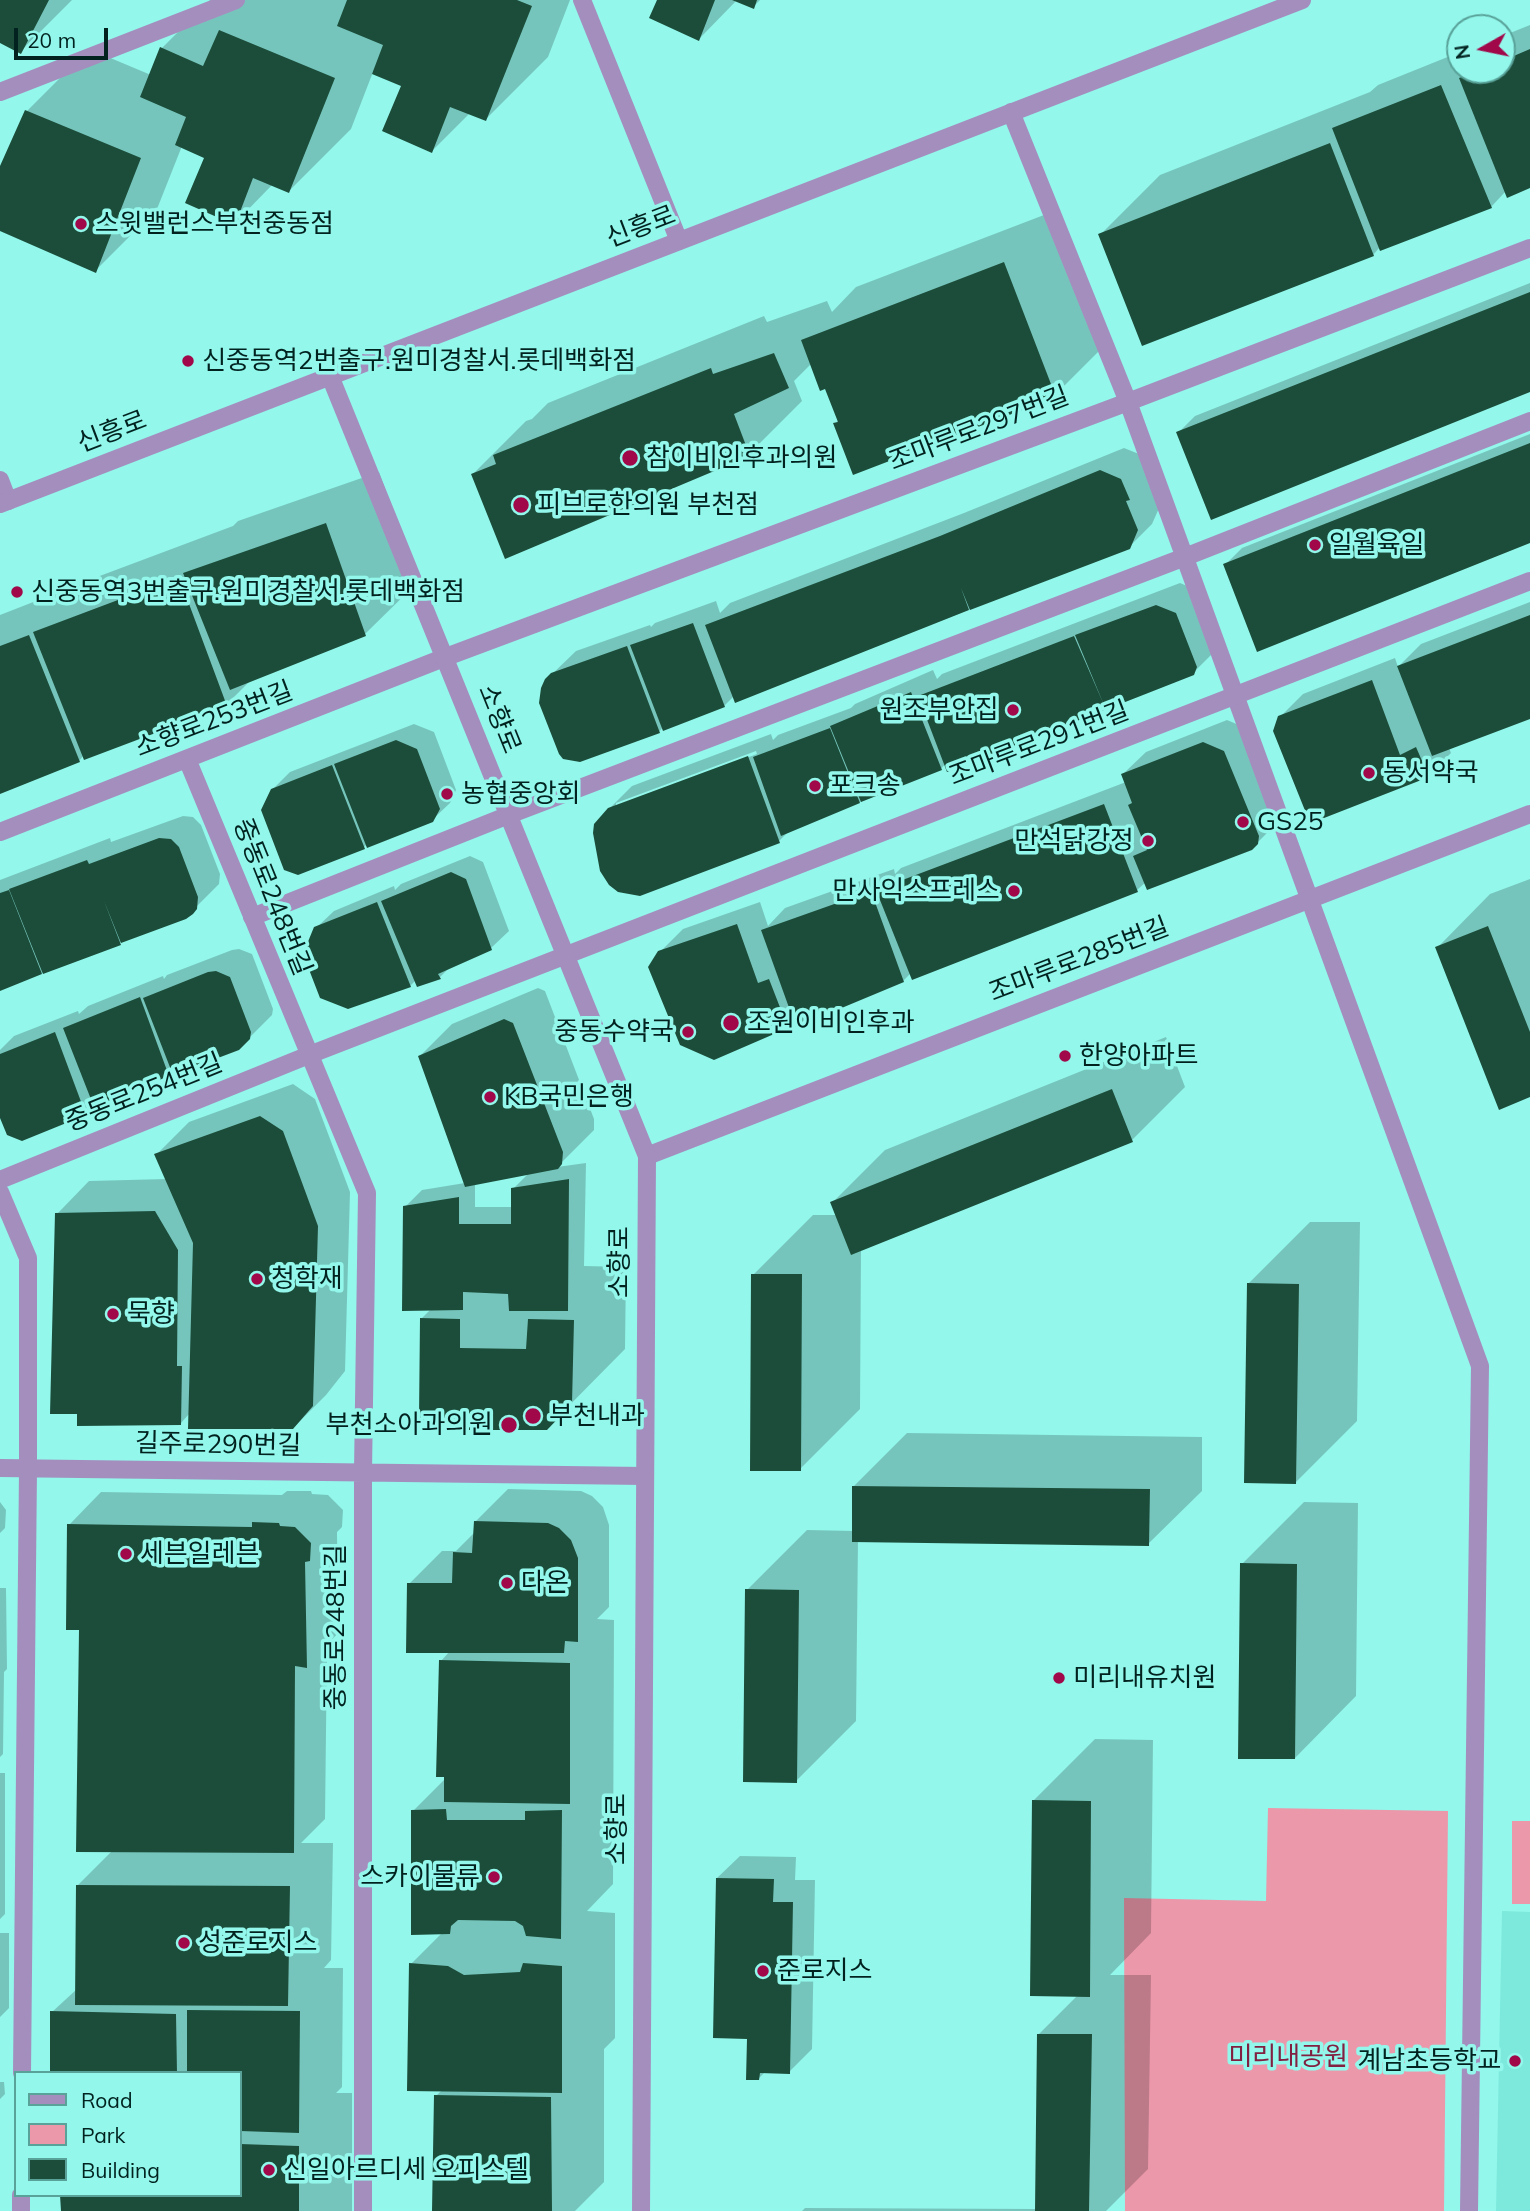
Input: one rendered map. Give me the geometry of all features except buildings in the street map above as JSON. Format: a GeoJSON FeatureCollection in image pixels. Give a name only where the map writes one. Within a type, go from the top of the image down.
{"type":"FeatureCollection","features":[{"type":"Feature","properties":{"kind":"street"},"geometry":{"type":"LineString","coordinates":[[0,92],[236,0]]}},
{"type":"Feature","properties":{"kind":"street"},"geometry":{"type":"LineString","coordinates":[[582,0],[679,241]]}},
{"type":"Feature","properties":{"kind":"street","name":"신흥로"},"geometry":{"type":"LineString","coordinates":[[4,502],[1302,0]]}},
{"type":"Feature","properties":{"kind":"street"},"geometry":{"type":"LineString","coordinates":[[1011,112],[1128,402],[1480,1366],[1469,2211]]}},
{"type":"Feature","properties":{"kind":"street","name":"조마루로297번길"},"geometry":{"type":"LineString","coordinates":[[446,657],[1128,402],[1530,248]]}},
{"type":"Feature","properties":{"kind":"street","name":"소향로"},"geometry":{"type":"LineString","coordinates":[[330,376],[647,1156],[641,2211]]}},
{"type":"Feature","properties":{"kind":"street"},"geometry":{"type":"LineString","coordinates":[[253,917],[509,815],[1185,557],[1530,421]]}},
{"type":"Feature","properties":{"kind":"street"},"geometry":{"type":"LineString","coordinates":[[0,480],[4,502]]}},
{"type":"Feature","properties":{"kind":"street","name":"조마루로291번길"},"geometry":{"type":"LineString","coordinates":[[566,956],[1530,581]]}},
{"type":"Feature","properties":{"kind":"street","name":"소향로253번길"},"geometry":{"type":"LineString","coordinates":[[0,832],[446,657]]}},
{"type":"Feature","properties":{"kind":"street","name":"중동로248번길"},"geometry":{"type":"LineString","coordinates":[[187,759],[367,1193],[363,1472],[363,2211]]}},
{"type":"Feature","properties":{"kind":"street","name":"조마루로285번길"},"geometry":{"type":"LineString","coordinates":[[647,1156],[1530,814]]}},
{"type":"Feature","properties":{"kind":"street"},"geometry":{"type":"LineString","coordinates":[[309,1055],[566,956]]}},
{"type":"Feature","properties":{"kind":"street","name":"중동로254번길"},"geometry":{"type":"LineString","coordinates":[[0,1180],[309,1055]]}},
{"type":"Feature","properties":{"kind":"street"},"geometry":{"type":"LineString","coordinates":[[0,1192],[28,1258],[22,2071]]}},
{"type":"Feature","properties":{"kind":"street","name":"길주로290번길"},"geometry":{"type":"LineString","coordinates":[[0,1468],[645,1476]]}},
{"type":"Feature","properties":{"kind":"shaded area","name":"계남초등학교"},"geometry":{"type":"Polygon","coordinates":[[[1502,1911],[1530,1912],[1530,2211],[1496,2211],[1502,1911]]]}},
{"type":"Feature","properties":{"kind":"green space","name":"미리내공원"},"geometry":{"type":"Polygon","coordinates":[[[1268,1808],[1448,1811],[1444,2211],[1125,2211],[1124,1898],[1266,1901],[1268,1808]]]}},
{"type":"Feature","properties":{"kind":"green space"},"geometry":{"type":"Polygon","coordinates":[[[1512,1821],[1530,1821],[1530,1904],[1512,1904],[1512,1821]]]}},
{"type":"Feature","properties":{"kind":"place","name":"스윗밸런스부천중동점"},"geometry":{"type":"Point","coordinates":[81,224]}},
{"type":"Feature","properties":{"kind":"place","name":"신중동역2번출구.원미경찰서.롯데백화점"},"geometry":{"type":"Point","coordinates":[188,361]}},
{"type":"Feature","properties":{"kind":"place","name":"참이비인후과의원"},"geometry":{"type":"Point","coordinates":[630,458]}},
{"type":"Feature","properties":{"kind":"place","name":"피브로한의원 부천점"},"geometry":{"type":"Point","coordinates":[521,505]}},
{"type":"Feature","properties":{"kind":"place","name":"일월육일"},"geometry":{"type":"Point","coordinates":[1315,545]}},
{"type":"Feature","properties":{"kind":"place","name":"신중동역3번출구.원미경찰서.롯데백화점"},"geometry":{"type":"Point","coordinates":[17,592]}},
{"type":"Feature","properties":{"kind":"place","name":"원조부안집"},"geometry":{"type":"Point","coordinates":[1013,710]}},
{"type":"Feature","properties":{"kind":"place","name":"동서약국"},"geometry":{"type":"Point","coordinates":[1369,773]}},
{"type":"Feature","properties":{"kind":"place","name":"포크송"},"geometry":{"type":"Point","coordinates":[815,786]}},
{"type":"Feature","properties":{"kind":"place","name":"농협중앙회"},"geometry":{"type":"Point","coordinates":[447,794]}},
{"type":"Feature","properties":{"kind":"place","name":"GS25"},"geometry":{"type":"Point","coordinates":[1243,822]}},
{"type":"Feature","properties":{"kind":"place","name":"만석닭강정"},"geometry":{"type":"Point","coordinates":[1148,841]}},
{"type":"Feature","properties":{"kind":"place","name":"만사익스프레스"},"geometry":{"type":"Point","coordinates":[1014,891]}},
{"type":"Feature","properties":{"kind":"place","name":"조원이비인후과"},"geometry":{"type":"Point","coordinates":[731,1023]}},
{"type":"Feature","properties":{"kind":"place","name":"중동수약국"},"geometry":{"type":"Point","coordinates":[688,1032]}},
{"type":"Feature","properties":{"kind":"place","name":"한양아파트"},"geometry":{"type":"Point","coordinates":[1065,1056]}},
{"type":"Feature","properties":{"kind":"place","name":"KB국민은행"},"geometry":{"type":"Point","coordinates":[490,1097]}},
{"type":"Feature","properties":{"kind":"place","name":"청학재"},"geometry":{"type":"Point","coordinates":[257,1279]}},
{"type":"Feature","properties":{"kind":"place","name":"묵향"},"geometry":{"type":"Point","coordinates":[113,1314]}},
{"type":"Feature","properties":{"kind":"place","name":"부천내과"},"geometry":{"type":"Point","coordinates":[533,1416]}},
{"type":"Feature","properties":{"kind":"place","name":"부천소아과의원"},"geometry":{"type":"Point","coordinates":[509,1425]}},
{"type":"Feature","properties":{"kind":"place","name":"세븐일레븐"},"geometry":{"type":"Point","coordinates":[126,1554]}},
{"type":"Feature","properties":{"kind":"place","name":"다온"},"geometry":{"type":"Point","coordinates":[507,1583]}},
{"type":"Feature","properties":{"kind":"place","name":"미리내유치원"},"geometry":{"type":"Point","coordinates":[1059,1678]}},
{"type":"Feature","properties":{"kind":"place","name":"스카이물류"},"geometry":{"type":"Point","coordinates":[494,1877]}},
{"type":"Feature","properties":{"kind":"place","name":"성준로지스"},"geometry":{"type":"Point","coordinates":[184,1943]}},
{"type":"Feature","properties":{"kind":"place","name":"준로지스"},"geometry":{"type":"Point","coordinates":[763,1971]}},
{"type":"Feature","properties":{"kind":"place","name":"계남초등학교"},"geometry":{"type":"Point","coordinates":[1515,2061]}},
{"type":"Feature","properties":{"kind":"place","name":"신일아르디세 오피스텔"},"geometry":{"type":"Point","coordinates":[269,2170]}}]}
